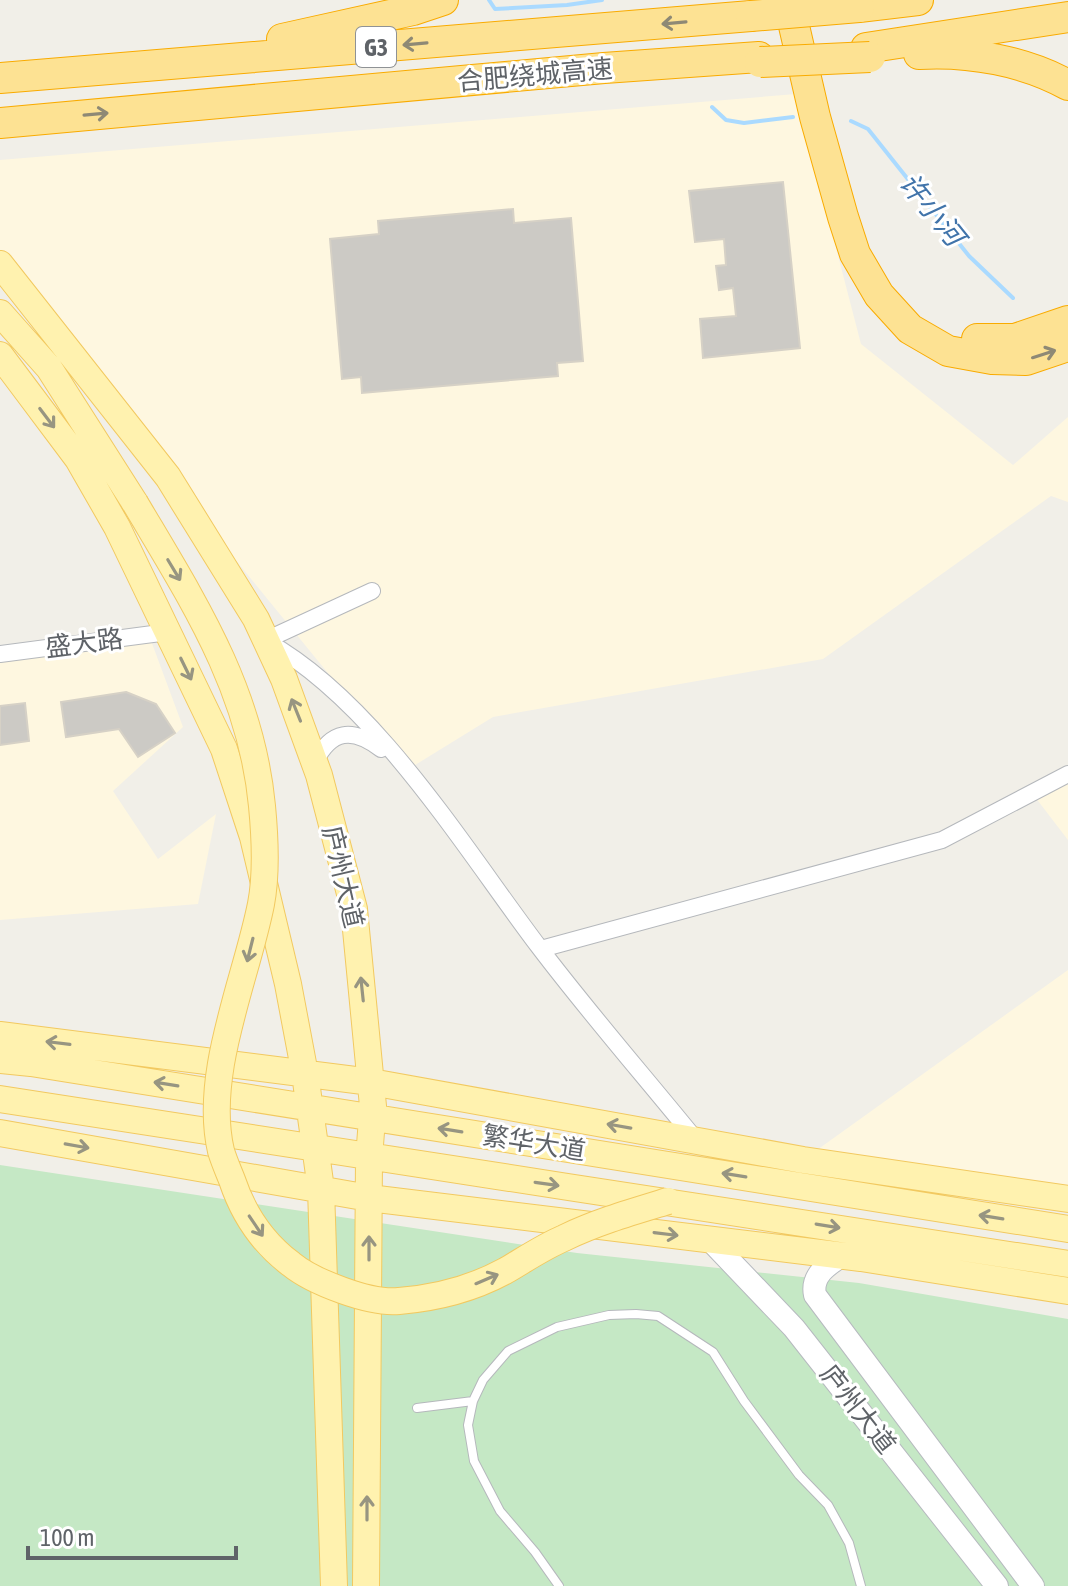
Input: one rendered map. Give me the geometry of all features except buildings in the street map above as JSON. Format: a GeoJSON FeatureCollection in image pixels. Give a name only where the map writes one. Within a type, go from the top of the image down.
{"type":"FeatureCollection","features":[{"type":"Feature","properties":{"kind":"highway"},"geometry":{"type":"LineString","coordinates":[[0,78],[288,38],[413,10],[443,0]]}},
{"type":"Feature","properties":{"kind":"highway"},"geometry":{"type":"LineString","coordinates":[[788,0],[815,117],[843,217],[855,254],[879,295],[910,329],[948,351],[992,359],[1026,360],[1068,346]]}},
{"type":"Feature","properties":{"kind":"highway"},"geometry":{"type":"LineString","coordinates":[[809,0],[858,210],[878,264],[904,297],[930,320],[973,339],[1015,339],[1068,321]]}},
{"type":"Feature","properties":{"kind":"highway","name":"合肥绕城高速"},"geometry":{"type":"LineString","coordinates":[[0,78],[918,0]]}},
{"type":"Feature","properties":{"kind":"highway","name":"合肥绕城高速"},"geometry":{"type":"LineString","coordinates":[[9,122],[604,68],[868,53],[1068,17]]}},
{"type":"Feature","properties":{"kind":"highway"},"geometry":{"type":"LineString","coordinates":[[868,53],[984,57],[1045,73],[1068,85]]}},
{"type":"Feature","properties":{"kind":"main road","name":"庐州大道"},"geometry":{"type":"LineString","coordinates":[[0,264],[168,477],[256,619],[284,679],[315,762],[354,909],[371,1082],[366,1586]]}},
{"type":"Feature","properties":{"kind":"main road"},"geometry":{"type":"LineString","coordinates":[[0,313],[49,368],[200,613],[234,684],[250,738],[262,802],[265,845],[262,901],[223,1058],[217,1103],[221,1150],[237,1196],[255,1226],[275,1252],[307,1277],[345,1291],[394,1302],[442,1296],[502,1273],[561,1239],[595,1224],[668,1201]]}},
{"type":"Feature","properties":{"kind":"main road"},"geometry":{"type":"LineString","coordinates":[[0,355],[78,459],[117,527],[224,749],[253,837],[288,984],[305,1074],[321,1189],[334,1586]]}},
{"type":"Feature","properties":{"kind":"main road"},"geometry":{"type":"LineString","coordinates":[[0,1035],[371,1082],[803,1160],[1068,1199]]}},
{"type":"Feature","properties":{"kind":"main road","name":"繁华大道"},"geometry":{"type":"LineString","coordinates":[[0,1060],[1068,1229]]}},
{"type":"Feature","properties":{"kind":"main road","name":"繁华大道"},"geometry":{"type":"LineString","coordinates":[[0,1099],[1068,1264]]}},
{"type":"Feature","properties":{"kind":"main road"},"geometry":{"type":"LineString","coordinates":[[0,1133],[369,1198],[841,1256],[1068,1291]]}},
{"type":"Feature","properties":{"kind":"street"},"geometry":{"type":"LineString","coordinates":[[266,640],[372,591]]}},
{"type":"Feature","properties":{"kind":"street","name":"盛大路"},"geometry":{"type":"LineString","coordinates":[[0,654],[168,632]]}},
{"type":"Feature","properties":{"kind":"street"},"geometry":{"type":"LineString","coordinates":[[266,640],[291,654],[344,702],[407,770],[541,949],[696,1140]]}},
{"type":"Feature","properties":{"kind":"street"},"geometry":{"type":"LineString","coordinates":[[315,762],[324,745],[339,735],[355,735],[367,738],[407,770]]}},
{"type":"Feature","properties":{"kind":"street"},"geometry":{"type":"LineString","coordinates":[[541,949],[942,840],[1068,774]]}},
{"type":"Feature","properties":{"kind":"street","name":"庐州大道"},"geometry":{"type":"LineString","coordinates":[[710,1240],[794,1328],[997,1586]]}},
{"type":"Feature","properties":{"kind":"street","name":"庐州大道"},"geometry":{"type":"LineString","coordinates":[[841,1256],[816,1278],[813,1285],[815,1295],[1033,1586]]}},
{"type":"Feature","properties":{"kind":"lane"},"geometry":{"type":"LineString","coordinates":[[559,1586],[500,1511],[474,1461],[468,1425],[473,1401],[483,1380],[508,1351],[557,1327],[609,1315],[658,1316],[713,1352],[744,1401],[790,1463],[828,1505],[849,1543],[861,1586]]}},
{"type":"Feature","properties":{"kind":"lane"},"geometry":{"type":"LineString","coordinates":[[417,1408],[473,1401]]}},
{"type":"Feature","properties":{"kind":"shaded area"},"geometry":{"type":"Polygon","coordinates":[[[796,94],[861,344],[1013,465],[1068,417],[1068,502],[1051,496],[823,659],[493,717],[407,770],[168,477],[0,264],[0,160],[796,94]]]}},
{"type":"Feature","properties":{"kind":"shaded area"},"geometry":{"type":"Polygon","coordinates":[[[150,638],[183,727],[113,791],[158,859],[216,814],[198,904],[0,920],[0,656],[150,638]]]}},
{"type":"Feature","properties":{"kind":"shaded area"},"geometry":{"type":"Polygon","coordinates":[[[1068,774],[1068,840],[1032,793],[1068,774]]]}},
{"type":"Feature","properties":{"kind":"shaded area"},"geometry":{"type":"Polygon","coordinates":[[[1068,970],[1068,1199],[803,1160],[1068,970]]]}},
{"type":"Feature","properties":{"kind":"green space"},"geometry":{"type":"Polygon","coordinates":[[[0,1165],[577,1253],[859,1283],[1068,1319],[1068,1586],[0,1586],[0,1165]]]}},
{"type":"Feature","properties":{"kind":"waterway","name":"许小河"},"geometry":{"type":"LineString","coordinates":[[489,0],[495,9],[602,0]]}},
{"type":"Feature","properties":{"kind":"waterway","name":"许小河"},"geometry":{"type":"LineString","coordinates":[[712,107],[726,120],[744,123],[793,117]]}},
{"type":"Feature","properties":{"kind":"waterway","name":"许小河"},"geometry":{"type":"LineString","coordinates":[[851,121],[868,129],[969,256],[1013,298]]}}]}
